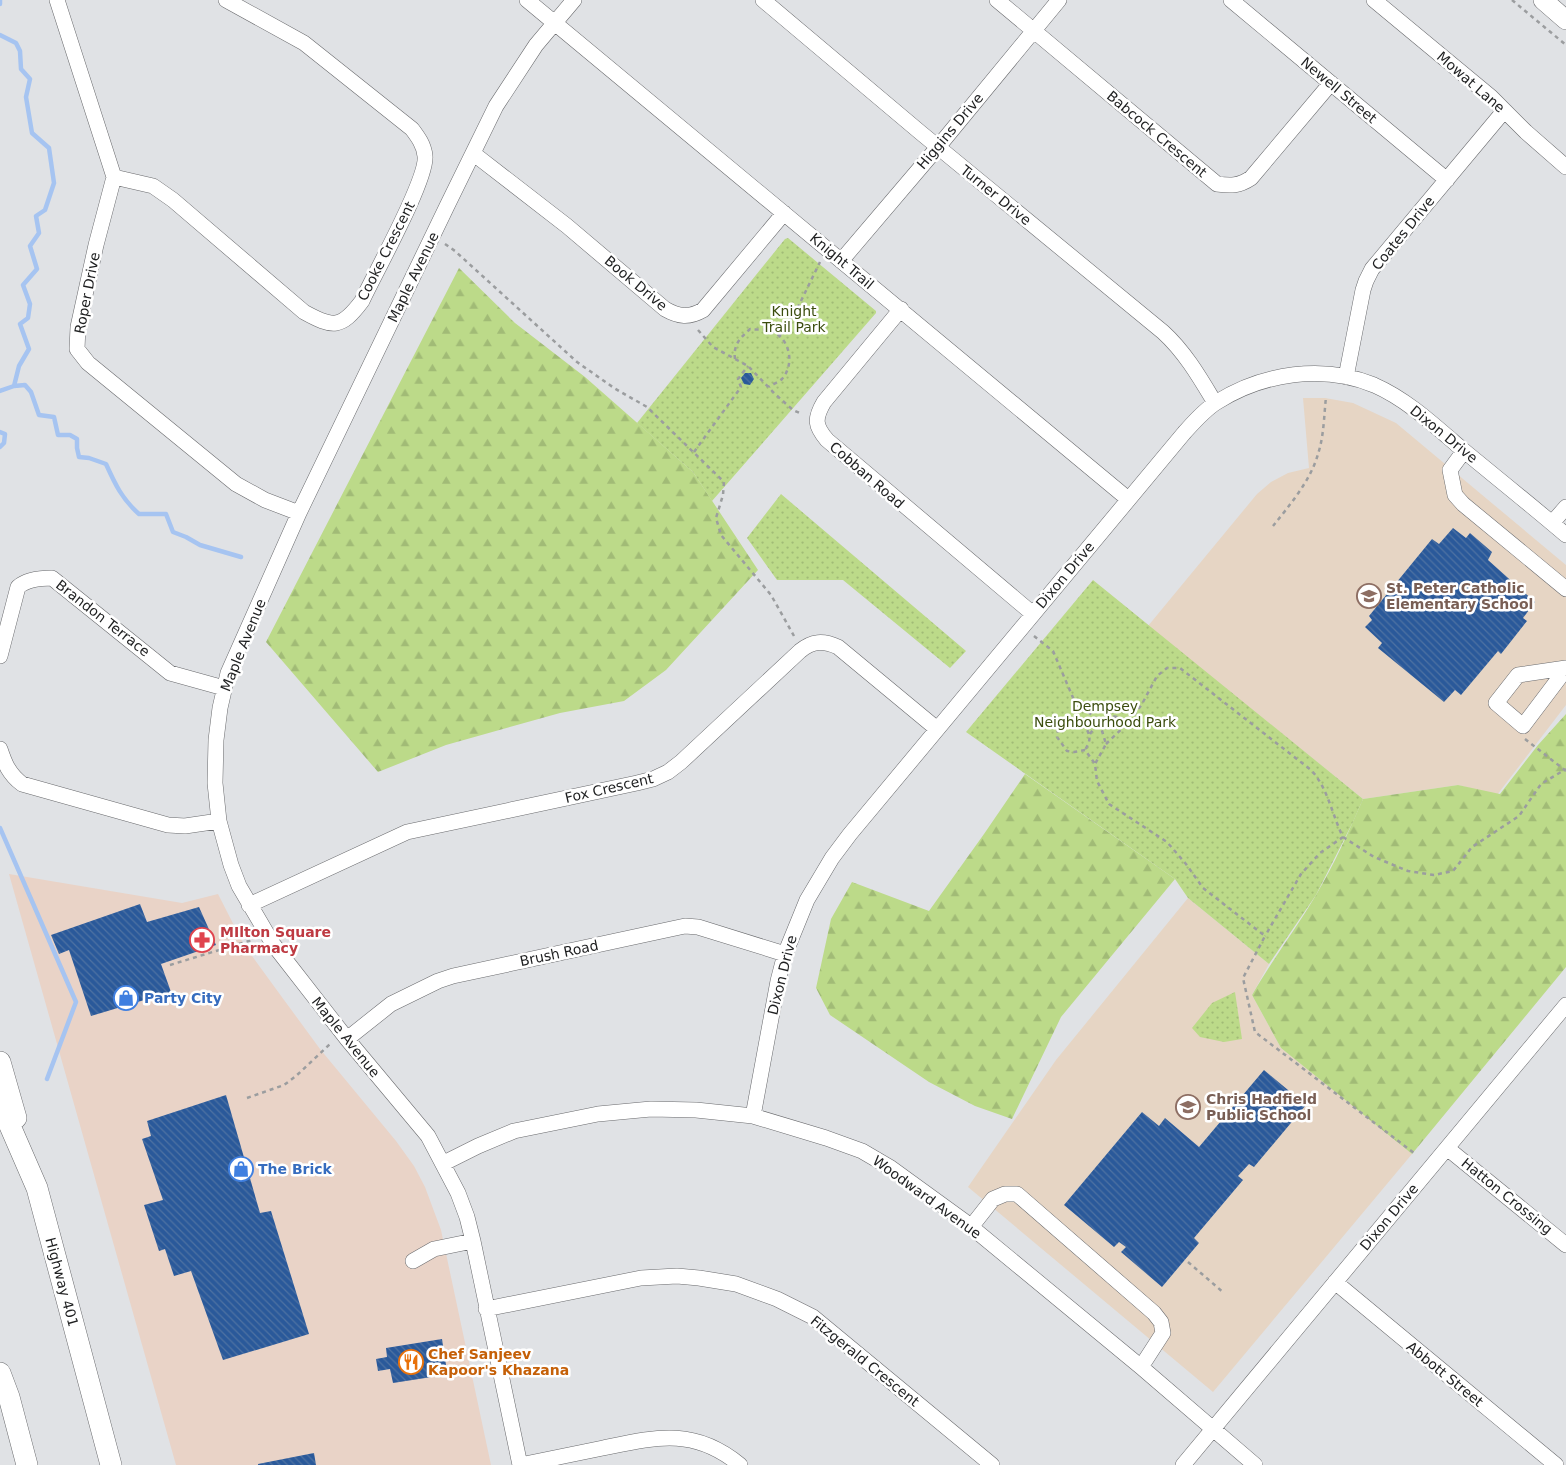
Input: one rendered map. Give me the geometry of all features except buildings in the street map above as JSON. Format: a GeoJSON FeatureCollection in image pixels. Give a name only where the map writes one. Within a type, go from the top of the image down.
{"type":"FeatureCollection","features":[{"type":"Feature","properties":{"kind":"highway"},"geometry":{"type":"LineString","coordinates":[[0,1062],[37,1188]]}},
{"type":"Feature","properties":{"kind":"highway","name":"Highway 401"},"geometry":{"type":"LineString","coordinates":[[0,1103],[37,1188],[111,1465]]}},
{"type":"Feature","properties":{"kind":"highway"},"geometry":{"type":"LineString","coordinates":[[0,1373],[9,1397],[27,1465]]}},
{"type":"Feature","properties":{"kind":"main road"},"geometry":{"type":"LineString","coordinates":[[1543,0],[1566,20]]}},
{"type":"Feature","properties":{"kind":"street"},"geometry":{"type":"LineString","coordinates":[[57,0],[114,177]]}},
{"type":"Feature","properties":{"kind":"street","name":"Cooke Crescent"},"geometry":{"type":"LineString","coordinates":[[114,177],[153,186],[173,200],[304,312],[319,320],[328,324],[337,323],[353,313],[362,301],[412,198],[425,166],[422,144],[412,129],[304,43],[226,0]]}},
{"type":"Feature","properties":{"kind":"street"},"geometry":{"type":"LineString","coordinates":[[527,0],[554,23]]}},
{"type":"Feature","properties":{"kind":"street","name":"Maple Avenue"},"geometry":{"type":"LineString","coordinates":[[520,1465],[473,1241],[462,1201],[444,1163],[427,1135],[347,1039],[273,944],[249,905],[231,865],[219,821],[215,783],[216,740],[220,708],[228,673],[299,513],[496,106],[536,45],[574,0]]}},
{"type":"Feature","properties":{"kind":"street","name":"Turner Drive"},"geometry":{"type":"LineString","coordinates":[[763,0],[1163,332],[1194,369],[1216,403]]}},
{"type":"Feature","properties":{"kind":"street","name":"Babcock Crescent"},"geometry":{"type":"LineString","coordinates":[[997,0],[1217,184],[1230,186],[1242,184],[1251,178],[1332,83]]}},
{"type":"Feature","properties":{"kind":"street","name":"Higgins Drive"},"geometry":{"type":"LineString","coordinates":[[840,260],[938,147],[1058,0]]}},
{"type":"Feature","properties":{"kind":"street","name":"Newell Street"},"geometry":{"type":"LineString","coordinates":[[1231,0],[1447,180]]}},
{"type":"Feature","properties":{"kind":"street","name":"Mowat Lane"},"geometry":{"type":"LineString","coordinates":[[1374,0],[1491,97],[1566,167]]}},
{"type":"Feature","properties":{"kind":"street","name":"Knight Trail"},"geometry":{"type":"LineString","coordinates":[[554,23],[1128,500]]}},
{"type":"Feature","properties":{"kind":"street","name":"Coates Drive"},"geometry":{"type":"LineString","coordinates":[[1346,377],[1366,280],[1376,263],[1504,110]]}},
{"type":"Feature","properties":{"kind":"street","name":"Book Drive"},"geometry":{"type":"LineString","coordinates":[[474,154],[567,226],[665,309],[676,315],[687,317],[703,310],[784,213]]}},
{"type":"Feature","properties":{"kind":"street","name":"Roper Drive"},"geometry":{"type":"LineString","coordinates":[[114,177],[96,245],[78,327],[77,350],[88,363],[236,484],[265,500],[299,513]]}},
{"type":"Feature","properties":{"kind":"street","name":"Cobban Road"},"geometry":{"type":"LineString","coordinates":[[901,310],[824,402],[818,412],[817,422],[820,432],[898,502],[1033,614]]}},
{"type":"Feature","properties":{"kind":"street","name":"Dixon Drive"},"geometry":{"type":"LineString","coordinates":[[753,1116],[778,981],[785,954],[807,900],[832,858],[1184,433],[1216,403],[1248,386],[1274,378],[1299,374],[1332,374],[1374,386],[1411,406],[1566,535]]}},
{"type":"Feature","properties":{"kind":"street"},"geometry":{"type":"LineString","coordinates":[[1464,451],[1450,470],[1454,495],[1566,590]]}},
{"type":"Feature","properties":{"kind":"street"},"geometry":{"type":"LineString","coordinates":[[1552,523],[1566,507]]}},
{"type":"Feature","properties":{"kind":"street","name":"Brandon Terrace"},"geometry":{"type":"LineString","coordinates":[[0,656],[18,587],[23,583],[40,578],[52,578],[170,673],[224,688]]}},
{"type":"Feature","properties":{"kind":"street","name":"Fox Crescent"},"geometry":{"type":"LineString","coordinates":[[249,905],[407,832],[654,779],[668,772],[699,747],[800,651],[813,643],[821,641],[838,647],[938,729]]}},
{"type":"Feature","properties":{"kind":"street"},"geometry":{"type":"LineString","coordinates":[[1566,669],[1521,730],[1496,703],[1518,675],[1566,669]]}},
{"type":"Feature","properties":{"kind":"street"},"geometry":{"type":"LineString","coordinates":[[0,750],[6,768],[13,778],[22,784],[168,825],[185,826],[219,821]]}},
{"type":"Feature","properties":{"kind":"street","name":"Brush Road"},"geometry":{"type":"LineString","coordinates":[[347,1039],[391,1004],[438,981],[453,976],[685,926],[698,927],[785,954]]}},
{"type":"Feature","properties":{"kind":"street","name":"Dixon Drive"},"geometry":{"type":"LineString","coordinates":[[1183,1465],[1447,1148],[1564,1011]]}},
{"type":"Feature","properties":{"kind":"street","name":"Woodward Avenue"},"geometry":{"type":"LineString","coordinates":[[444,1163],[514,1131],[607,1113],[675,1108],[753,1116],[802,1130],[862,1151],[891,1168],[971,1227],[1255,1465]]}},
{"type":"Feature","properties":{"kind":"street","name":"Hatton Crossing"},"geometry":{"type":"LineString","coordinates":[[1447,1148],[1566,1244]]}},
{"type":"Feature","properties":{"kind":"street"},"geometry":{"type":"LineString","coordinates":[[971,1227],[993,1199],[1004,1194],[1018,1194],[1154,1313],[1161,1322],[1163,1333],[1141,1368]]}},
{"type":"Feature","properties":{"kind":"street"},"geometry":{"type":"LineString","coordinates":[[413,1261],[428,1251],[443,1246],[473,1241]]}},
{"type":"Feature","properties":{"kind":"street","name":"Fitzgerald Crescent"},"geometry":{"type":"LineString","coordinates":[[486,1309],[641,1278],[692,1277],[736,1284],[777,1299],[812,1317],[992,1465]]}},
{"type":"Feature","properties":{"kind":"street","name":"Abbott Street"},"geometry":{"type":"LineString","coordinates":[[1335,1282],[1556,1465]]}},
{"type":"Feature","properties":{"kind":"street"},"geometry":{"type":"LineString","coordinates":[[520,1465],[640,1440],[670,1437],[709,1445],[740,1465]]}},
{"type":"Feature","properties":{"kind":"path"},"geometry":{"type":"LineString","coordinates":[[1512,0],[1566,45]]}},
{"type":"Feature","properties":{"kind":"path"},"geometry":{"type":"LineString","coordinates":[[433,237],[455,251],[576,362],[647,408],[724,482],[723,495],[716,518],[721,534],[771,596],[794,636]]}},
{"type":"Feature","properties":{"kind":"path"},"geometry":{"type":"LineString","coordinates":[[780,335],[799,305],[823,259]]}},
{"type":"Feature","properties":{"kind":"path"},"geometry":{"type":"LineString","coordinates":[[698,330],[713,347],[748,366],[793,410],[802,414]]}},
{"type":"Feature","properties":{"kind":"path"},"geometry":{"type":"LineString","coordinates":[[735,360],[734,352],[738,340],[750,330],[769,330],[780,335],[788,347],[790,362],[782,379],[768,387]]}},
{"type":"Feature","properties":{"kind":"path"},"geometry":{"type":"LineString","coordinates":[[694,452],[741,387],[738,379],[748,366]]}},
{"type":"Feature","properties":{"kind":"path"},"geometry":{"type":"LineString","coordinates":[[1273,526],[1293,501],[1318,455],[1326,396]]}},
{"type":"Feature","properties":{"kind":"path"},"geometry":{"type":"LineString","coordinates":[[1032,635],[1053,651],[1074,700],[1075,722]]}},
{"type":"Feature","properties":{"kind":"path"},"geometry":{"type":"LineString","coordinates":[[1095,764],[1106,744],[1129,722],[1142,704],[1156,676],[1168,668],[1180,668],[1320,779],[1343,837],[1374,857],[1408,871],[1434,875],[1453,871],[1472,847],[1519,816],[1541,784],[1565,770],[1521,730]]}},
{"type":"Feature","properties":{"kind":"path"},"geometry":{"type":"LineString","coordinates":[[1074,700],[1099,721],[1106,744]]}},
{"type":"Feature","properties":{"kind":"path"},"geometry":{"type":"LineString","coordinates":[[1090,734],[1099,721],[1108,715],[1129,722]]}},
{"type":"Feature","properties":{"kind":"path"},"geometry":{"type":"LineString","coordinates":[[1075,722],[1084,724],[1090,734],[1090,742],[1085,750],[1067,751],[1057,737],[1058,729],[1075,722]]}},
{"type":"Feature","properties":{"kind":"path"},"geometry":{"type":"LineString","coordinates":[[1085,750],[1095,764],[1097,781],[1108,804],[1167,842],[1203,888],[1265,936]]}},
{"type":"Feature","properties":{"kind":"path"},"geometry":{"type":"LineString","coordinates":[[1343,837],[1320,853],[1301,874],[1243,978],[1255,1032],[1414,1153]]}},
{"type":"Feature","properties":{"kind":"path"},"geometry":{"type":"LineString","coordinates":[[170,965],[252,940]]}},
{"type":"Feature","properties":{"kind":"path"},"geometry":{"type":"LineString","coordinates":[[247,1098],[284,1085],[330,1044]]}},
{"type":"Feature","properties":{"kind":"path"},"geometry":{"type":"LineString","coordinates":[[1188,1262],[1224,1293]]}},
{"type":"Feature","properties":{"kind":"shaded area","name":"St. Peter Catholic Elementary School"},"geometry":{"type":"Polygon","coordinates":[[[1303,398],[1325,398],[1353,403],[1396,423],[1566,565],[1566,705],[1497,795],[1458,785],[1363,799],[1148,626],[1257,494],[1271,482],[1288,473],[1309,468],[1303,398]]]}},
{"type":"Feature","properties":{"kind":"shaded area"},"geometry":{"type":"Polygon","coordinates":[[[9,874],[182,903],[218,894],[244,945],[320,1049],[396,1141],[414,1166],[425,1187],[441,1230],[491,1465],[176,1465],[9,874]]]}},
{"type":"Feature","properties":{"kind":"shaded area","name":"Chris Hadfield Public School"},"geometry":{"type":"Polygon","coordinates":[[[1188,898],[1269,964],[1252,995],[1281,1048],[1412,1154],[1213,1392],[968,1187],[1056,1060],[1188,898]]]}},
{"type":"Feature","properties":{"kind":"green space","name":"Knight Trail Park"},"geometry":{"type":"Polygon","coordinates":[[[788,238],[876,311],[876,313],[712,501],[693,472],[637,423],[785,239],[788,238]]]}},
{"type":"Feature","properties":{"kind":"green space"},"geometry":{"type":"Polygon","coordinates":[[[459,268],[515,323],[585,377],[693,472],[758,570],[666,670],[624,701],[560,713],[446,745],[378,772],[266,642],[459,268]]]}},
{"type":"Feature","properties":{"kind":"green space"},"geometry":{"type":"Polygon","coordinates":[[[781,494],[966,651],[950,668],[843,580],[777,580],[747,538],[781,494]]]}},
{"type":"Feature","properties":{"kind":"green space","name":"Dempsey Neighbourhood Park"},"geometry":{"type":"Polygon","coordinates":[[[1093,580],[1363,799],[1316,895],[1269,964],[1188,898],[1175,879],[966,732],[1093,580]]]}},
{"type":"Feature","properties":{"kind":"green space"},"geometry":{"type":"Polygon","coordinates":[[[1566,714],[1566,967],[1412,1154],[1281,1048],[1252,995],[1323,884],[1363,799],[1458,785],[1500,794],[1538,745],[1566,714]]]}},
{"type":"Feature","properties":{"kind":"green space"},"geometry":{"type":"Polygon","coordinates":[[[1025,774],[1175,879],[1061,1017],[1012,1119],[975,1106],[929,1082],[830,1015],[816,988],[831,919],[852,882],[929,911],[1025,774]]]}},
{"type":"Feature","properties":{"kind":"green space"},"geometry":{"type":"Polygon","coordinates":[[[1235,992],[1242,1039],[1224,1042],[1200,1037],[1192,1028],[1212,1003],[1235,992]]]}},
{"type":"Feature","properties":{"kind":"waterway"},"geometry":{"type":"LineString","coordinates":[[0,35],[16,43],[20,51],[21,69],[30,79],[26,97],[32,133],[49,148],[54,183],[45,210],[36,216],[39,233],[30,246],[37,269],[23,285],[30,304],[28,318],[20,324],[29,349],[19,366],[14,386],[0,391]]}},
{"type":"Feature","properties":{"kind":"waterway"},"geometry":{"type":"LineString","coordinates":[[14,386],[25,385],[31,392],[39,415],[54,417],[58,435],[70,435],[77,439],[79,457],[89,458],[106,464],[120,491],[139,514],[166,514],[173,532],[200,545],[241,557]]}},
{"type":"Feature","properties":{"kind":"waterway"},"geometry":{"type":"LineString","coordinates":[[0,432],[5,434],[4,443],[0,447]]}},
{"type":"Feature","properties":{"kind":"waterway"},"geometry":{"type":"LineString","coordinates":[[0,828],[76,1002],[47,1079]]}},
{"type":"Feature","properties":{"kind":"place","name":"St. Peter Catholic Elementary School"},"geometry":{"type":"Point","coordinates":[1369,596]}},
{"type":"Feature","properties":{"kind":"place","name":"MIlton Square Pharmacy"},"geometry":{"type":"Point","coordinates":[202,940]}},
{"type":"Feature","properties":{"kind":"place","name":"Party City"},"geometry":{"type":"Point","coordinates":[126,998]}},
{"type":"Feature","properties":{"kind":"place","name":"Chris Hadfield Public School"},"geometry":{"type":"Point","coordinates":[1188,1107]}},
{"type":"Feature","properties":{"kind":"place","name":"The Brick"},"geometry":{"type":"Point","coordinates":[241,1169]}},
{"type":"Feature","properties":{"kind":"place","name":"Chef Sanjeev Kapoor's Khazana"},"geometry":{"type":"Point","coordinates":[411,1362]}}]}
